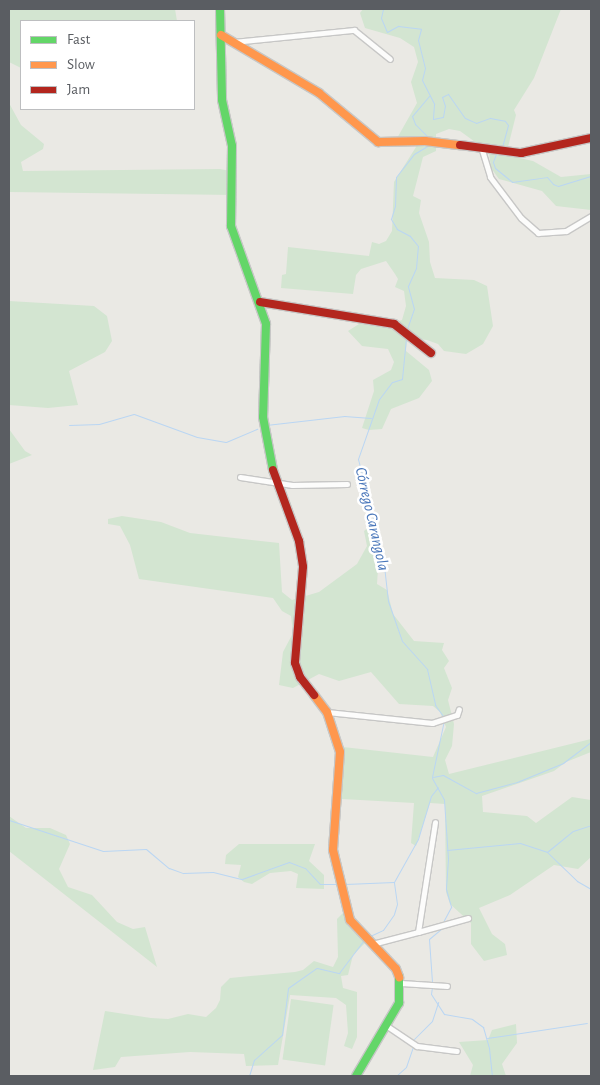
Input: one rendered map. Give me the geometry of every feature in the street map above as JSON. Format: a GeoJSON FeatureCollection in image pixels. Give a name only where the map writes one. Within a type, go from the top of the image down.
{"type":"FeatureCollection","features":[{"type":"Feature","properties":{"kind":"street"},"geometry":{"type":"LineString","coordinates":[[220,9],[222,100],[232,146],[232,226],[238,253],[260,302],[267,336],[264,432],[276,483],[299,541],[303,567],[295,656],[297,671],[327,712],[340,752],[333,850],[350,920],[396,969],[402,983],[399,1003],[356,1076]]}},
{"type":"Feature","properties":{"kind":"street"},"geometry":{"type":"LineString","coordinates":[[233,42],[354,30],[390,59]]}},
{"type":"Feature","properties":{"kind":"street"},"geometry":{"type":"LineString","coordinates":[[221,35],[319,93],[373,139],[383,143],[429,142],[482,150],[528,153],[591,138]]}},
{"type":"Feature","properties":{"kind":"street"},"geometry":{"type":"LineString","coordinates":[[482,150],[490,178],[533,230],[555,234],[591,216]]}},
{"type":"Feature","properties":{"kind":"street"},"geometry":{"type":"LineString","coordinates":[[260,302],[287,309],[356,316],[394,324],[407,332],[431,353]]}},
{"type":"Feature","properties":{"kind":"street"},"geometry":{"type":"LineString","coordinates":[[240,477],[276,483],[347,484]]}},
{"type":"Feature","properties":{"kind":"street"},"geometry":{"type":"LineString","coordinates":[[327,712],[422,723],[457,715],[460,709]]}},
{"type":"Feature","properties":{"kind":"street"},"geometry":{"type":"LineString","coordinates":[[418,932],[435,822]]}},
{"type":"Feature","properties":{"kind":"street"},"geometry":{"type":"LineString","coordinates":[[372,944],[468,918]]}},
{"type":"Feature","properties":{"kind":"street"},"geometry":{"type":"LineString","coordinates":[[402,983],[447,986]]}},
{"type":"Feature","properties":{"kind":"street"},"geometry":{"type":"LineString","coordinates":[[387,1026],[418,1046],[457,1051]]}},
{"type":"Feature","properties":{"kind":"green space"},"geometry":{"type":"Polygon","coordinates":[[[9,9],[175,9],[177,20],[20,20],[20,68],[9,62],[9,9]]]}},
{"type":"Feature","properties":{"kind":"green space"},"geometry":{"type":"Polygon","coordinates":[[[363,9],[561,9],[534,78],[514,110],[516,115],[506,155],[533,161],[561,177],[591,174],[591,210],[556,206],[542,191],[499,179],[491,168],[489,152],[460,131],[449,129],[436,134],[436,151],[423,157],[413,196],[421,200],[419,213],[429,242],[430,262],[435,278],[474,280],[487,286],[493,326],[483,344],[466,354],[444,351],[438,344],[427,340],[407,338],[406,351],[429,370],[432,381],[419,398],[391,409],[382,429],[369,430],[362,428],[374,391],[373,380],[391,370],[394,362],[388,349],[362,346],[348,331],[359,324],[386,325],[402,320],[406,306],[404,291],[395,287],[398,279],[395,274],[386,261],[361,269],[356,275],[353,294],[281,288],[282,275],[286,274],[288,247],[369,256],[372,242],[379,244],[386,241],[392,231],[394,182],[416,147],[414,143],[396,140],[417,103],[411,82],[418,62],[414,47],[400,38],[365,28],[360,13],[363,9]]]}},
{"type":"Feature","properties":{"kind":"green space"},"geometry":{"type":"Polygon","coordinates":[[[9,103],[21,125],[44,144],[43,149],[21,162],[23,171],[220,169],[235,172],[234,195],[9,192],[9,103]]]}},
{"type":"Feature","properties":{"kind":"green space"},"geometry":{"type":"Polygon","coordinates":[[[9,301],[94,306],[107,316],[112,341],[105,352],[69,371],[78,405],[48,408],[9,405],[9,301]]]}},
{"type":"Feature","properties":{"kind":"green space"},"geometry":{"type":"Polygon","coordinates":[[[9,429],[25,451],[32,455],[9,464],[9,429]]]}},
{"type":"Feature","properties":{"kind":"green space"},"geometry":{"type":"Polygon","coordinates":[[[122,516],[161,522],[190,533],[279,543],[282,592],[292,600],[319,592],[357,564],[367,546],[364,531],[370,526],[378,530],[380,540],[377,584],[387,590],[393,614],[414,641],[444,643],[442,650],[449,661],[444,668],[452,688],[448,700],[454,724],[452,746],[445,760],[449,774],[591,739],[591,752],[566,762],[554,771],[482,796],[483,812],[527,816],[536,823],[572,797],[591,800],[591,857],[578,869],[554,865],[510,895],[479,908],[492,934],[505,944],[507,955],[484,961],[471,944],[471,923],[450,904],[446,892],[445,804],[430,803],[416,846],[411,843],[414,803],[342,799],[343,747],[433,757],[446,727],[440,712],[433,706],[399,704],[371,672],[339,681],[319,674],[293,688],[279,685],[283,652],[293,633],[291,616],[282,611],[273,598],[139,579],[130,545],[120,526],[108,524],[108,519],[122,516]]]}},
{"type":"Feature","properties":{"kind":"green space"},"geometry":{"type":"Polygon","coordinates":[[[9,816],[26,828],[50,828],[66,835],[70,844],[59,869],[68,887],[92,895],[117,922],[133,929],[145,927],[157,967],[9,851],[9,816]]]}},
{"type":"Feature","properties":{"kind":"green space"},"geometry":{"type":"Polygon","coordinates":[[[239,844],[315,844],[309,861],[324,875],[324,889],[296,888],[298,874],[291,871],[270,873],[252,884],[244,882],[238,877],[241,865],[225,864],[226,855],[239,844]]]}},
{"type":"Feature","properties":{"kind":"green space"},"geometry":{"type":"Polygon","coordinates":[[[345,911],[368,940],[353,955],[348,975],[341,976],[343,988],[357,992],[357,1037],[352,1049],[344,1046],[348,1033],[346,1005],[336,998],[290,995],[278,1065],[246,1066],[244,1054],[190,1052],[121,1057],[115,1067],[93,1070],[105,1011],[151,1018],[168,1019],[188,1014],[206,1017],[216,1008],[220,1000],[221,987],[230,978],[295,972],[303,970],[314,961],[333,967],[338,957],[337,919],[345,911]]]}},
{"type":"Feature","properties":{"kind":"green space"},"geometry":{"type":"Polygon","coordinates":[[[291,999],[334,1005],[325,1065],[283,1059],[291,999]]]}},
{"type":"Feature","properties":{"kind":"green space"},"geometry":{"type":"Polygon","coordinates":[[[516,1024],[517,1043],[502,1064],[506,1076],[470,1076],[473,1065],[459,1042],[488,1040],[492,1030],[516,1024]]]}},
{"type":"Feature","properties":{"kind":"waterway"},"geometry":{"type":"LineString","coordinates":[[383,9],[381,18],[387,32],[398,26],[421,29],[418,40],[425,68],[422,80],[434,104],[433,119],[443,117],[445,106],[442,97],[448,94],[465,118],[476,123],[490,118],[505,121],[508,125],[502,147]]}},
{"type":"Feature","properties":{"kind":"waterway","name":"Córrego Carangola"},"geometry":{"type":"LineString","coordinates":[[429,96],[412,116],[415,124],[430,139]]}},
{"type":"Feature","properties":{"kind":"waterway","name":"Córrego Carangola"},"geometry":{"type":"LineString","coordinates":[[407,329],[414,309],[408,286],[416,268],[418,246],[410,236],[397,229],[391,219],[395,206],[396,177],[414,154],[429,145]]}},
{"type":"Feature","properties":{"kind":"waterway"},"geometry":{"type":"LineString","coordinates":[[496,154],[493,162],[495,168],[512,182],[547,177],[553,184],[558,186],[591,176]]}},
{"type":"Feature","properties":{"kind":"waterway","name":"Córrego Carangola"},"geometry":{"type":"LineString","coordinates":[[406,338],[402,379],[392,382],[379,399],[358,459],[383,557],[388,601],[402,641],[427,669],[435,705],[443,716]]}},
{"type":"Feature","properties":{"kind":"waterway"},"geometry":{"type":"LineString","coordinates":[[69,425],[99,424],[134,414],[197,437],[226,442],[257,429]]}},
{"type":"Feature","properties":{"kind":"waterway"},"geometry":{"type":"LineString","coordinates":[[266,425],[344,416],[371,418]]}},
{"type":"Feature","properties":{"kind":"waterway","name":"Córrego Carangola"},"geometry":{"type":"LineString","coordinates":[[432,777],[444,720]]}},
{"type":"Feature","properties":{"kind":"waterway"},"geometry":{"type":"LineString","coordinates":[[433,777],[443,775],[476,793],[517,782],[563,763],[591,742]]}},
{"type":"Feature","properties":{"kind":"waterway","name":"Córrego Carangola"},"geometry":{"type":"LineString","coordinates":[[432,778],[444,800],[448,859],[446,889],[451,907],[444,920]]}},
{"type":"Feature","properties":{"kind":"waterway"},"geometry":{"type":"LineString","coordinates":[[370,936],[383,930],[394,914],[397,904],[394,882],[418,839],[431,796],[438,787]]}},
{"type":"Feature","properties":{"kind":"waterway"},"geometry":{"type":"LineString","coordinates":[[9,820],[103,851],[146,849],[169,868],[183,873],[213,872],[242,879],[289,862],[305,868],[320,884],[339,884]]}},
{"type":"Feature","properties":{"kind":"waterway"},"geometry":{"type":"LineString","coordinates":[[447,850],[520,843],[547,852],[573,831],[591,825]]}},
{"type":"Feature","properties":{"kind":"waterway"},"geometry":{"type":"LineString","coordinates":[[547,852],[577,881],[591,889]]}},
{"type":"Feature","properties":{"kind":"waterway"},"geometry":{"type":"LineString","coordinates":[[345,884],[394,882]]}},
{"type":"Feature","properties":{"kind":"waterway","name":"Córrego Carangola"},"geometry":{"type":"LineString","coordinates":[[432,982],[429,939],[442,928]]}},
{"type":"Feature","properties":{"kind":"waterway"},"geometry":{"type":"LineString","coordinates":[[249,1076],[254,1060],[282,1035],[288,988],[317,968],[339,973],[363,941]]}},
{"type":"Feature","properties":{"kind":"waterway","name":"Córrego Carangola"},"geometry":{"type":"LineString","coordinates":[[432,987],[431,994],[444,1014],[472,1019],[483,1027],[489,1048],[492,1076]]}},
{"type":"Feature","properties":{"kind":"waterway"},"geometry":{"type":"LineString","coordinates":[[414,1039],[432,1021],[438,1002]]}},
{"type":"Feature","properties":{"kind":"waterway"},"geometry":{"type":"LineString","coordinates":[[487,1038],[587,1023]]}},
{"type":"Feature","properties":{"kind":"waterway"},"geometry":{"type":"LineString","coordinates":[[396,1076],[406,1067],[413,1047]]}},
{"type":"Feature","properties":{"kind":"traffic: fast"},"geometry":{"type":"LineString","coordinates":[[220,9],[222,100],[232,146],[231,226],[266,324],[263,417],[273,470]]}},
{"type":"Feature","properties":{"kind":"traffic: fast"},"geometry":{"type":"LineString","coordinates":[[356,1076],[399,1003],[399,977]]}},
{"type":"Feature","properties":{"kind":"traffic: slow"},"geometry":{"type":"LineString","coordinates":[[221,35],[319,93],[378,142],[425,141],[460,145]]}},
{"type":"Feature","properties":{"kind":"traffic: slow"},"geometry":{"type":"LineString","coordinates":[[314,695],[327,712],[340,752],[333,850],[350,920],[396,969],[399,977]]}},
{"type":"Feature","properties":{"kind":"traffic: jam"},"geometry":{"type":"LineString","coordinates":[[460,145],[521,153],[591,138]]}},
{"type":"Feature","properties":{"kind":"traffic: jam"},"geometry":{"type":"LineString","coordinates":[[260,302],[394,324],[431,353]]}},
{"type":"Feature","properties":{"kind":"traffic: jam"},"geometry":{"type":"LineString","coordinates":[[273,470],[299,541],[303,567],[295,663],[300,677],[314,695]]}}]}
